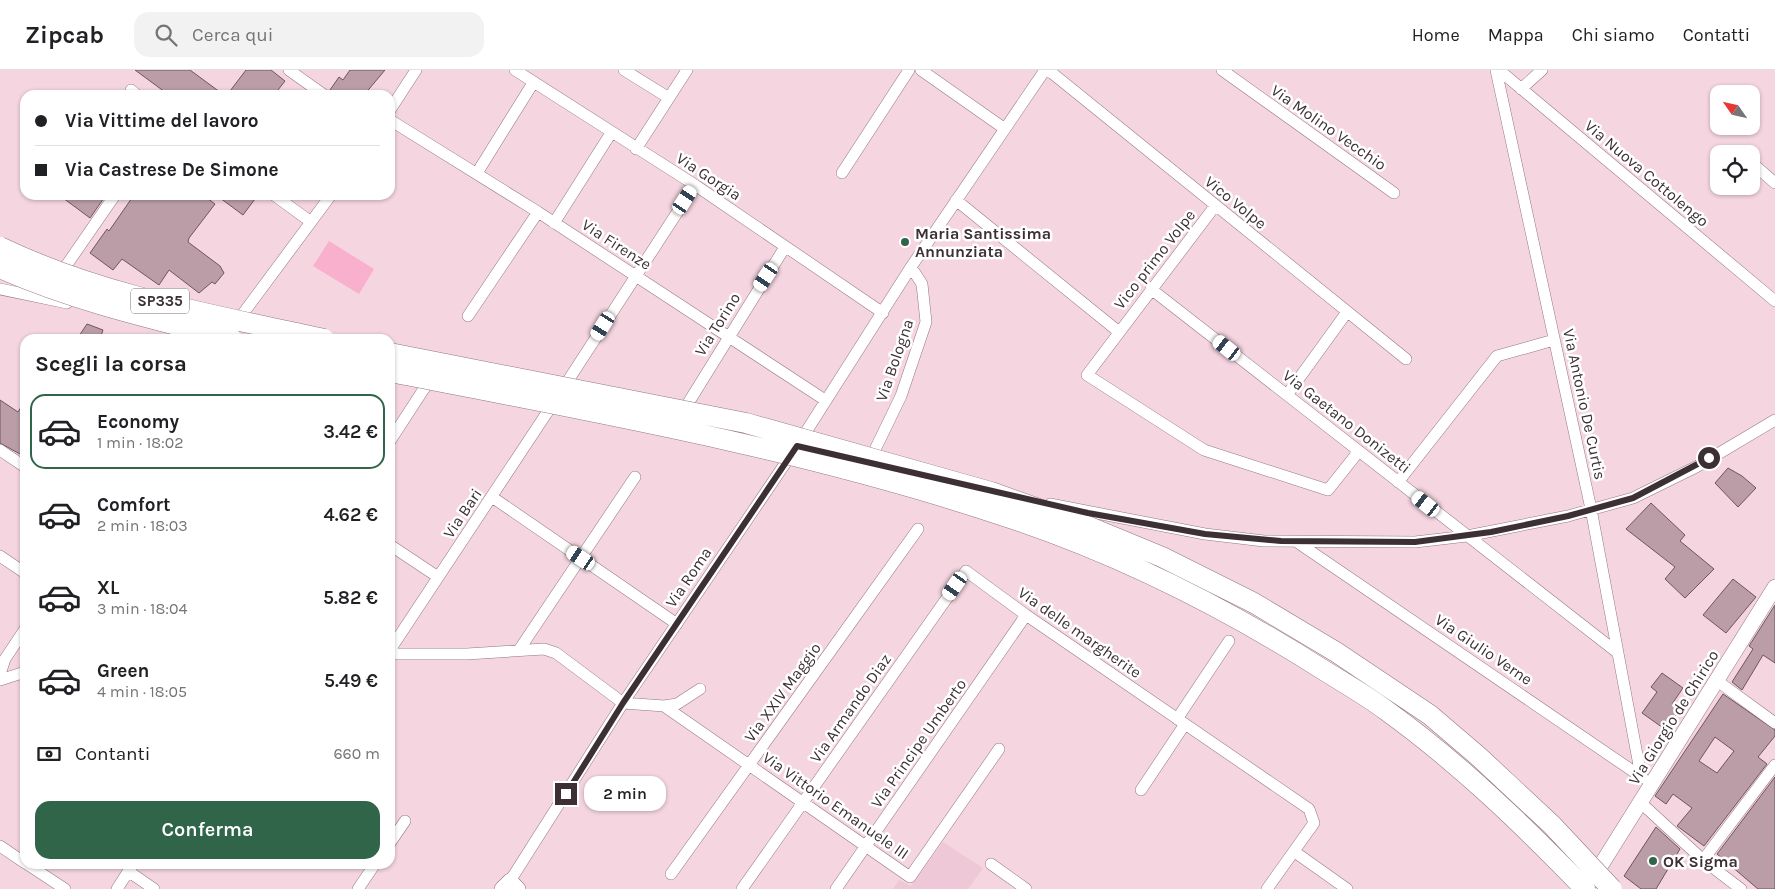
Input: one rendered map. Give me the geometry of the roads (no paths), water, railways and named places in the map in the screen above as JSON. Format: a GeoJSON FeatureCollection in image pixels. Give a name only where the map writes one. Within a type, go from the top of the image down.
{"type":"FeatureCollection","features":[{"type":"Feature","properties":{"kind":"highway","name":"SP335"},"geometry":{"type":"LineString","coordinates":[[0,247],[94,284],[189,309],[302,334]]}},
{"type":"Feature","properties":{"kind":"highway","name":"SP335"},"geometry":{"type":"LineString","coordinates":[[0,268],[42,287],[121,312],[211,334]]}},
{"type":"Feature","properties":{"kind":"highway"},"geometry":{"type":"LineString","coordinates":[[395,354],[746,423],[991,492],[1087,526],[1162,557],[1254,603],[1336,652],[1430,715],[1478,756],[1552,825],[1612,889]]}},
{"type":"Feature","properties":{"kind":"highway"},"geometry":{"type":"LineString","coordinates":[[395,373],[689,431],[806,459],[1009,517],[1094,550],[1179,588],[1264,632],[1385,709],[1464,770],[1526,828],[1585,889]]}},
{"type":"Feature","properties":{"kind":"street"},"geometry":{"type":"LineString","coordinates":[[289,70],[317,90]]}},
{"type":"Feature","properties":{"kind":"street"},"geometry":{"type":"LineString","coordinates":[[395,102],[416,70]]}},
{"type":"Feature","properties":{"kind":"street","name":"Via Gorgia"},"geometry":{"type":"LineString","coordinates":[[515,70],[636,149],[695,184],[883,313]]}},
{"type":"Feature","properties":{"kind":"street"},"geometry":{"type":"LineString","coordinates":[[624,70],[669,98]]}},
{"type":"Feature","properties":{"kind":"street"},"geometry":{"type":"LineString","coordinates":[[636,149],[687,70]]}},
{"type":"Feature","properties":{"kind":"street"},"geometry":{"type":"LineString","coordinates":[[842,173],[909,70]]}},
{"type":"Feature","properties":{"kind":"street"},"geometry":{"type":"LineString","coordinates":[[921,70],[1005,129]]}},
{"type":"Feature","properties":{"kind":"street","name":"Via Roma"},"geometry":{"type":"LineString","coordinates":[[510,886],[623,703],[797,446],[911,267],[1045,70]]}},
{"type":"Feature","properties":{"kind":"street","name":"Vico Volpe"},"geometry":{"type":"LineString","coordinates":[[1045,70],[1127,132],[1215,206],[1406,359]]}},
{"type":"Feature","properties":{"kind":"street","name":"Via Molino Vecchio"},"geometry":{"type":"LineString","coordinates":[[1222,70],[1394,193]]}},
{"type":"Feature","properties":{"kind":"street","name":"Via Nuova Cottolengo"},"geometry":{"type":"LineString","coordinates":[[1497,70],[1775,301]]}},
{"type":"Feature","properties":{"kind":"street","name":"Via Antonio De Curtis"},"geometry":{"type":"LineString","coordinates":[[1497,70],[1591,509],[1618,653],[1646,780]]}},
{"type":"Feature","properties":{"kind":"street"},"geometry":{"type":"LineString","coordinates":[[1521,89],[1542,70]]}},
{"type":"Feature","properties":{"kind":"street"},"geometry":{"type":"LineString","coordinates":[[477,173],[533,83]]}},
{"type":"Feature","properties":{"kind":"street","name":"Via Firenze"},"geometry":{"type":"LineString","coordinates":[[395,123],[636,275],[825,400]]}},
{"type":"Feature","properties":{"kind":"street"},"geometry":{"type":"LineString","coordinates":[[554,223],[611,133]]}},
{"type":"Feature","properties":{"kind":"street"},"geometry":{"type":"LineString","coordinates":[[1760,170],[1775,182]]}},
{"type":"Feature","properties":{"kind":"street","name":"Via Bari"},"geometry":{"type":"LineString","coordinates":[[395,642],[560,394],[695,184]]}},
{"type":"Feature","properties":{"kind":"street"},"geometry":{"type":"LineString","coordinates":[[44,297],[112,200]]}},
{"type":"Feature","properties":{"kind":"street"},"geometry":{"type":"LineString","coordinates":[[281,200],[311,222]]}},
{"type":"Feature","properties":{"kind":"street"},"geometry":{"type":"LineString","coordinates":[[229,334],[326,200]]}},
{"type":"Feature","properties":{"kind":"street","name":"Vico primo Volpe"},"geometry":{"type":"LineString","coordinates":[[956,200],[1118,332]]}},
{"type":"Feature","properties":{"kind":"street","name":"Vico primo Volpe"},"geometry":{"type":"LineString","coordinates":[[1215,206],[1088,374],[1204,450],[1328,490],[1359,452]]}},
{"type":"Feature","properties":{"kind":"street"},"geometry":{"type":"LineString","coordinates":[[468,316],[538,212]]}},
{"type":"Feature","properties":{"kind":"street","name":"Via Torino"},"geometry":{"type":"LineString","coordinates":[[679,419],[728,336],[785,247]]}},
{"type":"Feature","properties":{"kind":"street","name":"Via Bologna"},"geometry":{"type":"LineString","coordinates":[[869,462],[901,396],[926,322],[922,284],[911,267]]}},
{"type":"Feature","properties":{"kind":"street"},"geometry":{"type":"LineString","coordinates":[[0,289],[44,297],[203,334]]}},
{"type":"Feature","properties":{"kind":"street","name":"Via Gaetano Donizetti"},"geometry":{"type":"LineString","coordinates":[[1151,290],[1618,653]]}},
{"type":"Feature","properties":{"kind":"street"},"geometry":{"type":"LineString","coordinates":[[1287,395],[1347,312]]}},
{"type":"Feature","properties":{"kind":"street"},"geometry":{"type":"LineString","coordinates":[[1398,482],[1497,356],[1554,340]]}},
{"type":"Feature","properties":{"kind":"street"},"geometry":{"type":"LineString","coordinates":[[395,369],[560,394],[679,419],[1088,513],[1205,534],[1264,541],[1415,542],[1467,536],[1591,509],[1633,498],[1696,467],[1775,420]]}},
{"type":"Feature","properties":{"kind":"street"},"geometry":{"type":"LineString","coordinates":[[395,433],[432,376]]}},
{"type":"Feature","properties":{"kind":"street"},"geometry":{"type":"LineString","coordinates":[[0,450],[20,464]]}},
{"type":"Feature","properties":{"kind":"street"},"geometry":{"type":"LineString","coordinates":[[519,650],[635,477]]}},
{"type":"Feature","properties":{"kind":"street"},"geometry":{"type":"LineString","coordinates":[[492,497],[677,624]]}},
{"type":"Feature","properties":{"kind":"street","name":"Via XXIV Maggio"},"geometry":{"type":"LineString","coordinates":[[672,874],[918,529]]}},
{"type":"Feature","properties":{"kind":"street","name":"Via Giulio Verne"},"geometry":{"type":"LineString","coordinates":[[1297,542],[1646,780]]}},
{"type":"Feature","properties":{"kind":"street"},"geometry":{"type":"LineString","coordinates":[[395,548],[438,578]]}},
{"type":"Feature","properties":{"kind":"street"},"geometry":{"type":"LineString","coordinates":[[0,556],[20,570]]}},
{"type":"Feature","properties":{"kind":"street","name":"Via delle margherite"},"geometry":{"type":"LineString","coordinates":[[966,571],[1026,615],[1309,809],[1314,823],[1267,889]]}},
{"type":"Feature","properties":{"kind":"street","name":"Via Armando Diaz"},"geometry":{"type":"LineString","coordinates":[[742,889],[966,571]]}},
{"type":"Feature","properties":{"kind":"street","name":"Via Giorgio de Chirico"},"geometry":{"type":"LineString","coordinates":[[1585,889],[1602,865],[1640,802],[1646,780],[1716,680],[1775,588]]}},
{"type":"Feature","properties":{"kind":"street","name":"Via Principe Umberto"},"geometry":{"type":"LineString","coordinates":[[836,889],[1026,615]]}},
{"type":"Feature","properties":{"kind":"street"},"geometry":{"type":"LineString","coordinates":[[0,674],[5,660],[20,637]]}},
{"type":"Feature","properties":{"kind":"street"},"geometry":{"type":"LineString","coordinates":[[1141,790],[1229,641]]}},
{"type":"Feature","properties":{"kind":"street"},"geometry":{"type":"LineString","coordinates":[[395,654],[468,654],[544,649],[556,653],[623,703]]}},
{"type":"Feature","properties":{"kind":"street"},"geometry":{"type":"LineString","coordinates":[[0,680],[20,674]]}},
{"type":"Feature","properties":{"kind":"street"},"geometry":{"type":"LineString","coordinates":[[1716,680],[1775,723]]}},
{"type":"Feature","properties":{"kind":"street","name":"Via Vittorio Emanuele III"},"geometry":{"type":"LineString","coordinates":[[623,703],[664,706],[677,704],[700,689]]}},
{"type":"Feature","properties":{"kind":"street","name":"Via Vittorio Emanuele III"},"geometry":{"type":"LineString","coordinates":[[664,706],[910,877],[998,749]]}},
{"type":"Feature","properties":{"kind":"street"},"geometry":{"type":"LineString","coordinates":[[1703,860],[1775,765]]}},
{"type":"Feature","properties":{"kind":"street"},"geometry":{"type":"LineString","coordinates":[[1640,802],[1703,860],[1741,889]]}},
{"type":"Feature","properties":{"kind":"street"},"geometry":{"type":"LineString","coordinates":[[395,836],[406,821]]}},
{"type":"Feature","properties":{"kind":"street"},"geometry":{"type":"LineString","coordinates":[[0,846],[20,859]]}},
{"type":"Feature","properties":{"kind":"street"},"geometry":{"type":"LineString","coordinates":[[1299,855],[1347,889]]}},
{"type":"Feature","properties":{"kind":"street"},"geometry":{"type":"LineString","coordinates":[[991,864],[1026,889]]}},
{"type":"Feature","properties":{"kind":"street"},"geometry":{"type":"LineString","coordinates":[[35,869],[65,889]]}},
{"type":"Feature","properties":{"kind":"street"},"geometry":{"type":"LineString","coordinates":[[117,889],[129,869]]}},
{"type":"Feature","properties":{"kind":"street"},"geometry":{"type":"LineString","coordinates":[[131,869],[154,889]]}},
{"type":"Feature","properties":{"kind":"street"},"geometry":{"type":"LineString","coordinates":[[358,889],[372,869]]}},
{"type":"Feature","properties":{"kind":"place","name":"Maria Santissima Annunziata"},"geometry":{"type":"Point","coordinates":[905,242]}},
{"type":"Feature","properties":{"kind":"place","name":"OK Sigma"},"geometry":{"type":"Point","coordinates":[1653,861]}}]}
